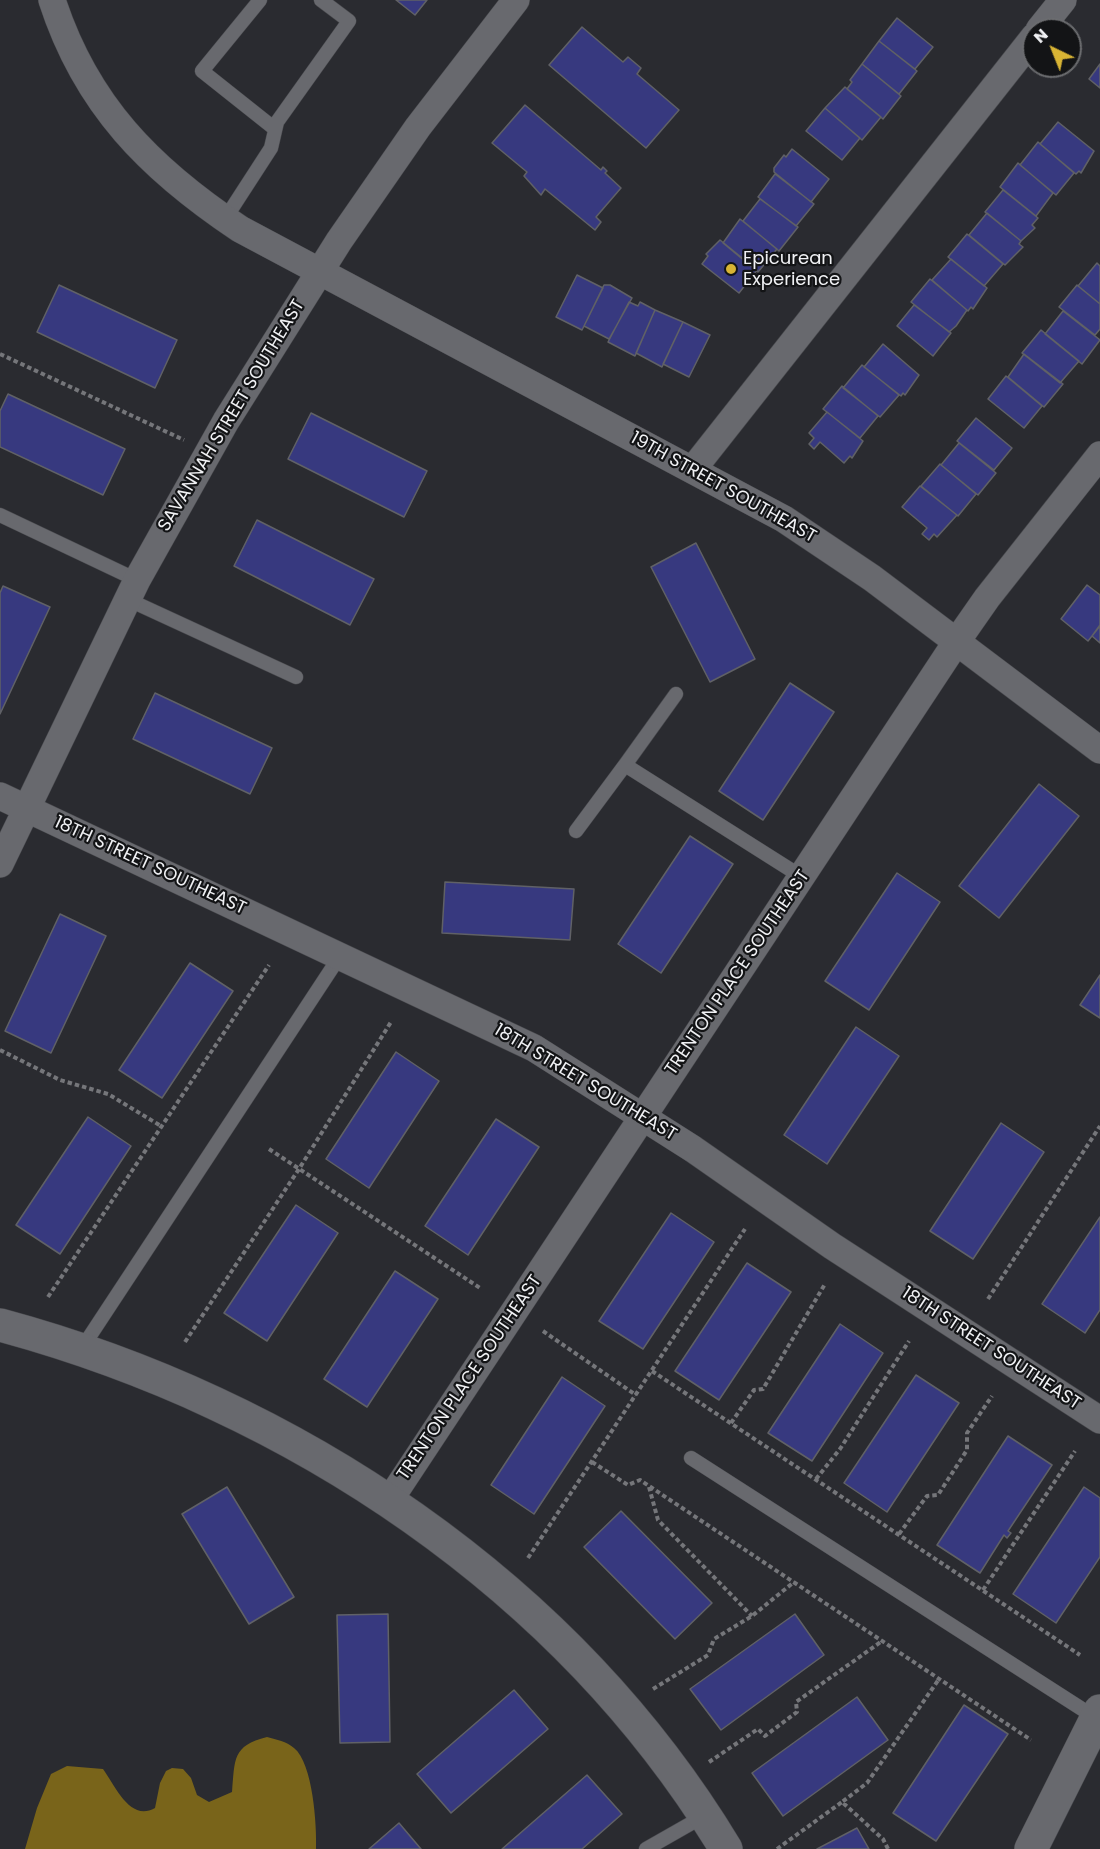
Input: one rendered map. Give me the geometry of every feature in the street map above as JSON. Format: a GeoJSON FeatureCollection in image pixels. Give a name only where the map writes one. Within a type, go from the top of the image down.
{"type":"FeatureCollection","features":[{"type":"Feature","properties":{"kind":"street","name":"19TH STREET SOUTHEAST"},"geometry":{"type":"LineString","coordinates":[[52,0],[73,51],[94,88],[131,141],[176,184],[225,219],[693,469],[820,542],[957,641],[1100,750]]}},
{"type":"Feature","properties":{"kind":"street","name":"SAVANNAH STREET SOUTHEAST"},"geometry":{"type":"LineString","coordinates":[[0,864],[133,590],[208,453],[319,271],[418,127],[516,0]]}},
{"type":"Feature","properties":{"kind":"street"},"geometry":{"type":"LineString","coordinates":[[1049,18],[1063,0]]}},
{"type":"Feature","properties":{"kind":"street"},"geometry":{"type":"LineString","coordinates":[[693,469],[1022,52]]}},
{"type":"Feature","properties":{"kind":"street","name":"TRENTON PLACE SOUTHEAST"},"geometry":{"type":"LineString","coordinates":[[389,1501],[957,641],[987,598],[1100,455]]}},
{"type":"Feature","properties":{"kind":"street","name":"18TH STREET SOUTHEAST"},"geometry":{"type":"LineString","coordinates":[[0,796],[534,1048],[643,1117],[832,1245],[1100,1420]]}},
{"type":"Feature","properties":{"kind":"street"},"geometry":{"type":"LineString","coordinates":[[0,1324],[82,1348],[146,1372],[256,1421],[314,1453],[389,1501],[474,1565],[561,1644],[641,1731],[726,1849]]}},
{"type":"Feature","properties":{"kind":"street"},"geometry":{"type":"LineString","coordinates":[[1031,1849],[1098,1715]]}},
{"type":"Feature","properties":{"kind":"lane"},"geometry":{"type":"LineString","coordinates":[[260,0],[201,71],[275,129]]}},
{"type":"Feature","properties":{"kind":"lane"},"geometry":{"type":"LineString","coordinates":[[225,219],[271,148],[277,122],[349,21],[321,0]]}},
{"type":"Feature","properties":{"kind":"lane"},"geometry":{"type":"LineString","coordinates":[[0,515],[133,590],[296,677]]}},
{"type":"Feature","properties":{"kind":"lane"},"geometry":{"type":"LineString","coordinates":[[576,831],[676,694]]}},
{"type":"Feature","properties":{"kind":"lane"},"geometry":{"type":"LineString","coordinates":[[626,765],[802,877]]}},
{"type":"Feature","properties":{"kind":"lane"},"geometry":{"type":"LineString","coordinates":[[82,1348],[340,956]]}},
{"type":"Feature","properties":{"kind":"lane"},"geometry":{"type":"LineString","coordinates":[[691,1458],[1098,1715]]}},
{"type":"Feature","properties":{"kind":"lane"},"geometry":{"type":"LineString","coordinates":[[646,1849],[704,1816]]}},
{"type":"Feature","properties":{"kind":"path"},"geometry":{"type":"LineString","coordinates":[[0,354],[172,433],[208,453]]}},
{"type":"Feature","properties":{"kind":"path"},"geometry":{"type":"LineString","coordinates":[[48,1297],[269,965]]}},
{"type":"Feature","properties":{"kind":"path"},"geometry":{"type":"LineString","coordinates":[[185,1342],[299,1169],[391,1022]]}},
{"type":"Feature","properties":{"kind":"path"},"geometry":{"type":"LineString","coordinates":[[0,1050],[60,1080],[108,1094],[161,1126]]}},
{"type":"Feature","properties":{"kind":"path"},"geometry":{"type":"LineString","coordinates":[[988,1299],[1100,1126]]}},
{"type":"Feature","properties":{"kind":"path"},"geometry":{"type":"LineString","coordinates":[[269,1149],[480,1288]]}},
{"type":"Feature","properties":{"kind":"path"},"geometry":{"type":"LineString","coordinates":[[528,1558],[745,1229]]}},
{"type":"Feature","properties":{"kind":"path"},"geometry":{"type":"LineString","coordinates":[[731,1423],[754,1390],[763,1389],[825,1284]]}},
{"type":"Feature","properties":{"kind":"path"},"geometry":{"type":"LineString","coordinates":[[543,1331],[636,1395]]}},
{"type":"Feature","properties":{"kind":"path"},"geometry":{"type":"LineString","coordinates":[[816,1479],[840,1449],[909,1341]]}},
{"type":"Feature","properties":{"kind":"path"},"geometry":{"type":"LineString","coordinates":[[652,1371],[1080,1655]]}},
{"type":"Feature","properties":{"kind":"path"},"geometry":{"type":"LineString","coordinates":[[898,1534],[927,1496],[938,1495],[967,1450],[967,1433],[992,1396]]}},
{"type":"Feature","properties":{"kind":"path"},"geometry":{"type":"LineString","coordinates":[[983,1590],[1075,1451]]}},
{"type":"Feature","properties":{"kind":"path"},"geometry":{"type":"LineString","coordinates":[[591,1462],[628,1485],[640,1480],[1031,1740]]}},
{"type":"Feature","properties":{"kind":"path"},"geometry":{"type":"LineString","coordinates":[[649,1486],[658,1520],[753,1616]]}},
{"type":"Feature","properties":{"kind":"path"},"geometry":{"type":"LineString","coordinates":[[652,1689],[708,1654],[714,1639],[753,1616],[794,1582]]}},
{"type":"Feature","properties":{"kind":"path"},"geometry":{"type":"LineString","coordinates":[[709,1762],[759,1730],[765,1736],[797,1712],[796,1702],[882,1641]]}},
{"type":"Feature","properties":{"kind":"path"},"geometry":{"type":"LineString","coordinates":[[777,1849],[867,1783],[939,1678]]}},
{"type":"Feature","properties":{"kind":"path"},"geometry":{"type":"LineString","coordinates":[[842,1802],[883,1839],[888,1849]]}},
{"type":"Feature","properties":{"kind":"shaded area"},"geometry":{"type":"Polygon","coordinates":[[[267,1737],[294,1748],[306,1767],[316,1826],[316,1849],[25,1849],[37,1808],[51,1774],[67,1766],[103,1769],[131,1807],[146,1811],[155,1808],[160,1783],[166,1771],[172,1768],[183,1769],[191,1778],[197,1795],[209,1802],[232,1792],[235,1762],[241,1750],[267,1737]]]}},
{"type":"Feature","properties":{"kind":"building"},"geometry":{"type":"Polygon","coordinates":[[[396,0],[427,0],[415,15],[396,0]]]}},
{"type":"Feature","properties":{"kind":"building"},"geometry":{"type":"Polygon","coordinates":[[[897,18],[933,47],[915,69],[879,41],[897,18]]]}},
{"type":"Feature","properties":{"kind":"building"},"geometry":{"type":"Polygon","coordinates":[[[582,27],[623,62],[628,57],[641,68],[637,74],[679,110],[646,148],[549,65],[582,27]]]}},
{"type":"Feature","properties":{"kind":"building"},"geometry":{"type":"Polygon","coordinates":[[[879,41],[917,71],[899,94],[862,64],[879,41]]]}},
{"type":"Feature","properties":{"kind":"building"},"geometry":{"type":"Polygon","coordinates":[[[862,64],[901,96],[883,119],[847,89],[852,82],[850,80],[862,64]]]}},
{"type":"Feature","properties":{"kind":"building"},"geometry":{"type":"Polygon","coordinates":[[[1100,64],[1100,88],[1089,79],[1100,64]]]}},
{"type":"Feature","properties":{"kind":"building"},"geometry":{"type":"Polygon","coordinates":[[[845,87],[881,117],[862,140],[825,108],[845,87]]]}},
{"type":"Feature","properties":{"kind":"building"},"geometry":{"type":"Polygon","coordinates":[[[525,105],[601,170],[603,167],[607,171],[605,173],[621,188],[596,217],[601,222],[595,230],[545,189],[541,195],[524,176],[527,172],[492,143],[525,105]]]}},
{"type":"Feature","properties":{"kind":"building"},"geometry":{"type":"Polygon","coordinates":[[[825,108],[860,138],[842,160],[806,131],[825,108]]]}},
{"type":"Feature","properties":{"kind":"building"},"geometry":{"type":"Polygon","coordinates":[[[1058,122],[1094,151],[1081,173],[1079,171],[1076,174],[1040,144],[1058,122]]]}},
{"type":"Feature","properties":{"kind":"building"},"geometry":{"type":"Polygon","coordinates":[[[1038,142],[1074,173],[1056,195],[1020,165],[1038,142]]]}},
{"type":"Feature","properties":{"kind":"building"},"geometry":{"type":"Polygon","coordinates":[[[792,149],[829,179],[811,202],[774,172],[774,168],[784,155],[786,157],[792,149]]]}},
{"type":"Feature","properties":{"kind":"building"},"geometry":{"type":"Polygon","coordinates":[[[1018,163],[1053,193],[1036,216],[1000,187],[1018,163]]]}},
{"type":"Feature","properties":{"kind":"building"},"geometry":{"type":"Polygon","coordinates":[[[775,174],[814,204],[796,226],[758,197],[775,174]]]}},
{"type":"Feature","properties":{"kind":"building"},"geometry":{"type":"Polygon","coordinates":[[[1003,190],[1038,218],[1032,225],[1035,228],[1021,241],[985,212],[1003,190]]]}},
{"type":"Feature","properties":{"kind":"building"},"geometry":{"type":"Polygon","coordinates":[[[760,199],[798,227],[779,251],[743,221],[760,199]]]}},
{"type":"Feature","properties":{"kind":"building"},"geometry":{"type":"Polygon","coordinates":[[[987,213],[1021,241],[1019,244],[1023,247],[1005,265],[969,235],[987,213]]]}},
{"type":"Feature","properties":{"kind":"building"},"geometry":{"type":"Polygon","coordinates":[[[740,219],[777,249],[758,272],[723,243],[740,219]]]}},
{"type":"Feature","properties":{"kind":"building"},"geometry":{"type":"Polygon","coordinates":[[[967,234],[1003,264],[984,286],[948,257],[967,234]]]}},
{"type":"Feature","properties":{"kind":"building"},"geometry":{"type":"Polygon","coordinates":[[[720,240],[757,270],[739,293],[702,264],[708,256],[706,254],[720,240]]]}},
{"type":"Feature","properties":{"kind":"building"},"geometry":{"type":"Polygon","coordinates":[[[951,259],[987,288],[973,309],[971,307],[968,311],[932,280],[951,259]]]}},
{"type":"Feature","properties":{"kind":"building"},"geometry":{"type":"Polygon","coordinates":[[[1097,263],[1100,266],[1100,304],[1078,286],[1097,263]]]}},
{"type":"Feature","properties":{"kind":"building"},"geometry":{"type":"Polygon","coordinates":[[[577,275],[603,288],[582,330],[556,317],[577,275]]]}},
{"type":"Feature","properties":{"kind":"building"},"geometry":{"type":"Polygon","coordinates":[[[930,279],[967,310],[949,332],[911,302],[930,279]]]}},
{"type":"Feature","properties":{"kind":"building"},"geometry":{"type":"Polygon","coordinates":[[[59,285],[177,340],[155,388],[37,332],[59,285]]]}},
{"type":"Feature","properties":{"kind":"building"},"geometry":{"type":"Polygon","coordinates":[[[604,285],[610,285],[632,298],[609,339],[584,326],[604,285]]]}},
{"type":"Feature","properties":{"kind":"building"},"geometry":{"type":"Polygon","coordinates":[[[1077,285],[1100,304],[1100,329],[1095,335],[1059,307],[1077,285]]]}},
{"type":"Feature","properties":{"kind":"building"},"geometry":{"type":"Polygon","coordinates":[[[629,302],[638,306],[640,302],[655,310],[635,356],[608,342],[629,302]]]}},
{"type":"Feature","properties":{"kind":"building"},"geometry":{"type":"Polygon","coordinates":[[[914,305],[951,333],[933,356],[897,326],[914,305]]]}},
{"type":"Feature","properties":{"kind":"building"},"geometry":{"type":"Polygon","coordinates":[[[655,310],[683,322],[662,367],[636,353],[655,310]]]}},
{"type":"Feature","properties":{"kind":"building"},"geometry":{"type":"Polygon","coordinates":[[[1063,311],[1100,340],[1082,364],[1045,334],[1063,311]]]}},
{"type":"Feature","properties":{"kind":"building"},"geometry":{"type":"Polygon","coordinates":[[[683,322],[710,335],[689,377],[663,364],[683,322]]]}},
{"type":"Feature","properties":{"kind":"building"},"geometry":{"type":"Polygon","coordinates":[[[1041,330],[1079,361],[1060,383],[1022,353],[1041,330]]]}},
{"type":"Feature","properties":{"kind":"building"},"geometry":{"type":"Polygon","coordinates":[[[883,344],[919,375],[905,395],[903,393],[901,396],[864,367],[883,344]]]}},
{"type":"Feature","properties":{"kind":"building"},"geometry":{"type":"Polygon","coordinates":[[[1024,354],[1063,384],[1044,407],[1008,377],[1024,354]]]}},
{"type":"Feature","properties":{"kind":"building"},"geometry":{"type":"Polygon","coordinates":[[[862,365],[899,395],[880,417],[843,388],[862,365]]]}},
{"type":"Feature","properties":{"kind":"building"},"geometry":{"type":"Polygon","coordinates":[[[1006,376],[1042,406],[1024,428],[988,399],[1006,376]]]}},
{"type":"Feature","properties":{"kind":"building"},"geometry":{"type":"Polygon","coordinates":[[[842,386],[878,416],[860,438],[823,409],[842,386]]]}},
{"type":"Feature","properties":{"kind":"building"},"geometry":{"type":"Polygon","coordinates":[[[8,394],[125,449],[103,495],[0,447],[0,411],[8,394]]]}},
{"type":"Feature","properties":{"kind":"building"},"geometry":{"type":"Polygon","coordinates":[[[827,412],[863,441],[852,458],[850,456],[844,463],[820,442],[814,449],[809,444],[814,438],[809,433],[827,412]]]}},
{"type":"Feature","properties":{"kind":"building"},"geometry":{"type":"Polygon","coordinates":[[[311,413],[427,471],[404,517],[288,459],[311,413]]]}},
{"type":"Feature","properties":{"kind":"building"},"geometry":{"type":"Polygon","coordinates":[[[976,418],[1012,448],[994,470],[957,441],[976,418]]]}},
{"type":"Feature","properties":{"kind":"building"},"geometry":{"type":"Polygon","coordinates":[[[959,443],[996,473],[978,495],[941,465],[959,443]]]}},
{"type":"Feature","properties":{"kind":"building"},"geometry":{"type":"Polygon","coordinates":[[[940,464],[976,494],[958,516],[921,486],[940,464]]]}},
{"type":"Feature","properties":{"kind":"building"},"geometry":{"type":"Polygon","coordinates":[[[920,486],[957,515],[937,537],[934,534],[929,540],[922,534],[927,528],[902,507],[920,486]]]}},
{"type":"Feature","properties":{"kind":"building"},"geometry":{"type":"Polygon","coordinates":[[[257,520],[374,579],[350,625],[234,566],[257,520]]]}},
{"type":"Feature","properties":{"kind":"building"},"geometry":{"type":"Polygon","coordinates":[[[696,543],[755,659],[710,682],[651,567],[696,543]]]}},
{"type":"Feature","properties":{"kind":"building"},"geometry":{"type":"Polygon","coordinates":[[[1087,585],[1100,595],[1100,626],[1088,641],[1061,619],[1087,585]]]}},
{"type":"Feature","properties":{"kind":"building"},"geometry":{"type":"Polygon","coordinates":[[[3,586],[50,607],[0,714],[0,593],[3,586]]]}},
{"type":"Feature","properties":{"kind":"building"},"geometry":{"type":"Polygon","coordinates":[[[1100,625],[1100,643],[1092,636],[1100,625]]]}},
{"type":"Feature","properties":{"kind":"building"},"geometry":{"type":"Polygon","coordinates":[[[790,683],[834,712],[763,820],[719,791],[790,683]]]}},
{"type":"Feature","properties":{"kind":"building"},"geometry":{"type":"Polygon","coordinates":[[[155,693],[272,748],[250,794],[133,739],[155,693]]]}},
{"type":"Feature","properties":{"kind":"building"},"geometry":{"type":"Polygon","coordinates":[[[1039,784],[1079,816],[999,918],[959,886],[1039,784]]]}},
{"type":"Feature","properties":{"kind":"building"},"geometry":{"type":"Polygon","coordinates":[[[690,836],[733,864],[661,973],[618,944],[690,836]]]}},
{"type":"Feature","properties":{"kind":"building"},"geometry":{"type":"Polygon","coordinates":[[[897,873],[940,902],[869,1010],[825,981],[897,873]]]}},
{"type":"Feature","properties":{"kind":"building"},"geometry":{"type":"Polygon","coordinates":[[[445,882],[574,889],[570,940],[442,933],[445,882]]]}},
{"type":"Feature","properties":{"kind":"building"},"geometry":{"type":"Polygon","coordinates":[[[60,914],[106,936],[51,1053],[5,1031],[60,914]]]}},
{"type":"Feature","properties":{"kind":"building"},"geometry":{"type":"Polygon","coordinates":[[[190,963],[233,991],[162,1098],[119,1070],[190,963]]]}},
{"type":"Feature","properties":{"kind":"building"},"geometry":{"type":"Polygon","coordinates":[[[1100,975],[1100,1018],[1080,1005],[1100,975]]]}},
{"type":"Feature","properties":{"kind":"building"},"geometry":{"type":"Polygon","coordinates":[[[856,1027],[899,1056],[827,1164],[784,1135],[856,1027]]]}},
{"type":"Feature","properties":{"kind":"building"},"geometry":{"type":"Polygon","coordinates":[[[396,1052],[439,1081],[369,1188],[326,1159],[396,1052]]]}},
{"type":"Feature","properties":{"kind":"building"},"geometry":{"type":"Polygon","coordinates":[[[88,1117],[131,1146],[60,1254],[16,1225],[88,1117]]]}},
{"type":"Feature","properties":{"kind":"building"},"geometry":{"type":"Polygon","coordinates":[[[496,1119],[539,1147],[468,1255],[425,1226],[496,1119]]]}},
{"type":"Feature","properties":{"kind":"building"},"geometry":{"type":"Polygon","coordinates":[[[1001,1123],[1044,1152],[973,1259],[930,1231],[1001,1123]]]}},
{"type":"Feature","properties":{"kind":"building"},"geometry":{"type":"Polygon","coordinates":[[[296,1205],[338,1233],[267,1341],[224,1313],[296,1205]]]}},
{"type":"Feature","properties":{"kind":"building"},"geometry":{"type":"Polygon","coordinates":[[[671,1213],[714,1242],[643,1349],[599,1321],[671,1213]]]}},
{"type":"Feature","properties":{"kind":"building"},"geometry":{"type":"Polygon","coordinates":[[[1100,1217],[1100,1310],[1085,1333],[1042,1304],[1100,1217]]]}},
{"type":"Feature","properties":{"kind":"building"},"geometry":{"type":"Polygon","coordinates":[[[747,1263],[791,1292],[719,1400],[675,1371],[747,1263]]]}},
{"type":"Feature","properties":{"kind":"building"},"geometry":{"type":"Polygon","coordinates":[[[395,1271],[438,1299],[367,1407],[324,1379],[395,1271]]]}},
{"type":"Feature","properties":{"kind":"building"},"geometry":{"type":"Polygon","coordinates":[[[840,1324],[883,1353],[812,1461],[768,1433],[840,1324]]]}},
{"type":"Feature","properties":{"kind":"building"},"geometry":{"type":"Polygon","coordinates":[[[916,1375],[959,1403],[887,1512],[844,1483],[916,1375]]]}},
{"type":"Feature","properties":{"kind":"building"},"geometry":{"type":"Polygon","coordinates":[[[562,1377],[605,1406],[534,1514],[491,1485],[562,1377]]]}},
{"type":"Feature","properties":{"kind":"building"},"geometry":{"type":"Polygon","coordinates":[[[1008,1436],[1052,1465],[1008,1531],[1011,1533],[1007,1538],[1004,1535],[980,1573],[937,1545],[1008,1436]]]}},
{"type":"Feature","properties":{"kind":"building"},"geometry":{"type":"Polygon","coordinates":[[[227,1487],[294,1597],[249,1624],[182,1514],[227,1487]]]}},
{"type":"Feature","properties":{"kind":"building"},"geometry":{"type":"Polygon","coordinates":[[[1084,1487],[1100,1498],[1100,1557],[1056,1623],[1013,1594],[1084,1487]]]}},
{"type":"Feature","properties":{"kind":"building"},"geometry":{"type":"Polygon","coordinates":[[[621,1511],[712,1603],[675,1639],[584,1547],[621,1511]]]}},
{"type":"Feature","properties":{"kind":"building"},"geometry":{"type":"Polygon","coordinates":[[[388,1614],[390,1742],[340,1743],[337,1615],[388,1614]]]}},
{"type":"Feature","properties":{"kind":"building"},"geometry":{"type":"Polygon","coordinates":[[[795,1614],[824,1655],[721,1730],[690,1689],[795,1614]]]}},
{"type":"Feature","properties":{"kind":"building"},"geometry":{"type":"Polygon","coordinates":[[[514,1690],[548,1729],[451,1813],[417,1774],[514,1690]]]}},
{"type":"Feature","properties":{"kind":"building"},"geometry":{"type":"Polygon","coordinates":[[[857,1697],[888,1740],[783,1816],[752,1773],[857,1697]]]}},
{"type":"Feature","properties":{"kind":"building"},"geometry":{"type":"Polygon","coordinates":[[[964,1705],[1008,1734],[936,1841],[893,1813],[964,1705]]]}},
{"type":"Feature","properties":{"kind":"building"},"geometry":{"type":"Polygon","coordinates":[[[587,1775],[622,1814],[582,1849],[502,1849],[587,1775]]]}},
{"type":"Feature","properties":{"kind":"building"},"geometry":{"type":"Polygon","coordinates":[[[399,1823],[421,1849],[369,1849],[399,1823]]]}},
{"type":"Feature","properties":{"kind":"building"},"geometry":{"type":"Polygon","coordinates":[[[857,1828],[869,1849],[817,1849],[857,1828]]]}},
{"type":"Feature","properties":{"kind":"place","name":"Epicurean Experience"},"geometry":{"type":"Point","coordinates":[731,269]}}]}
